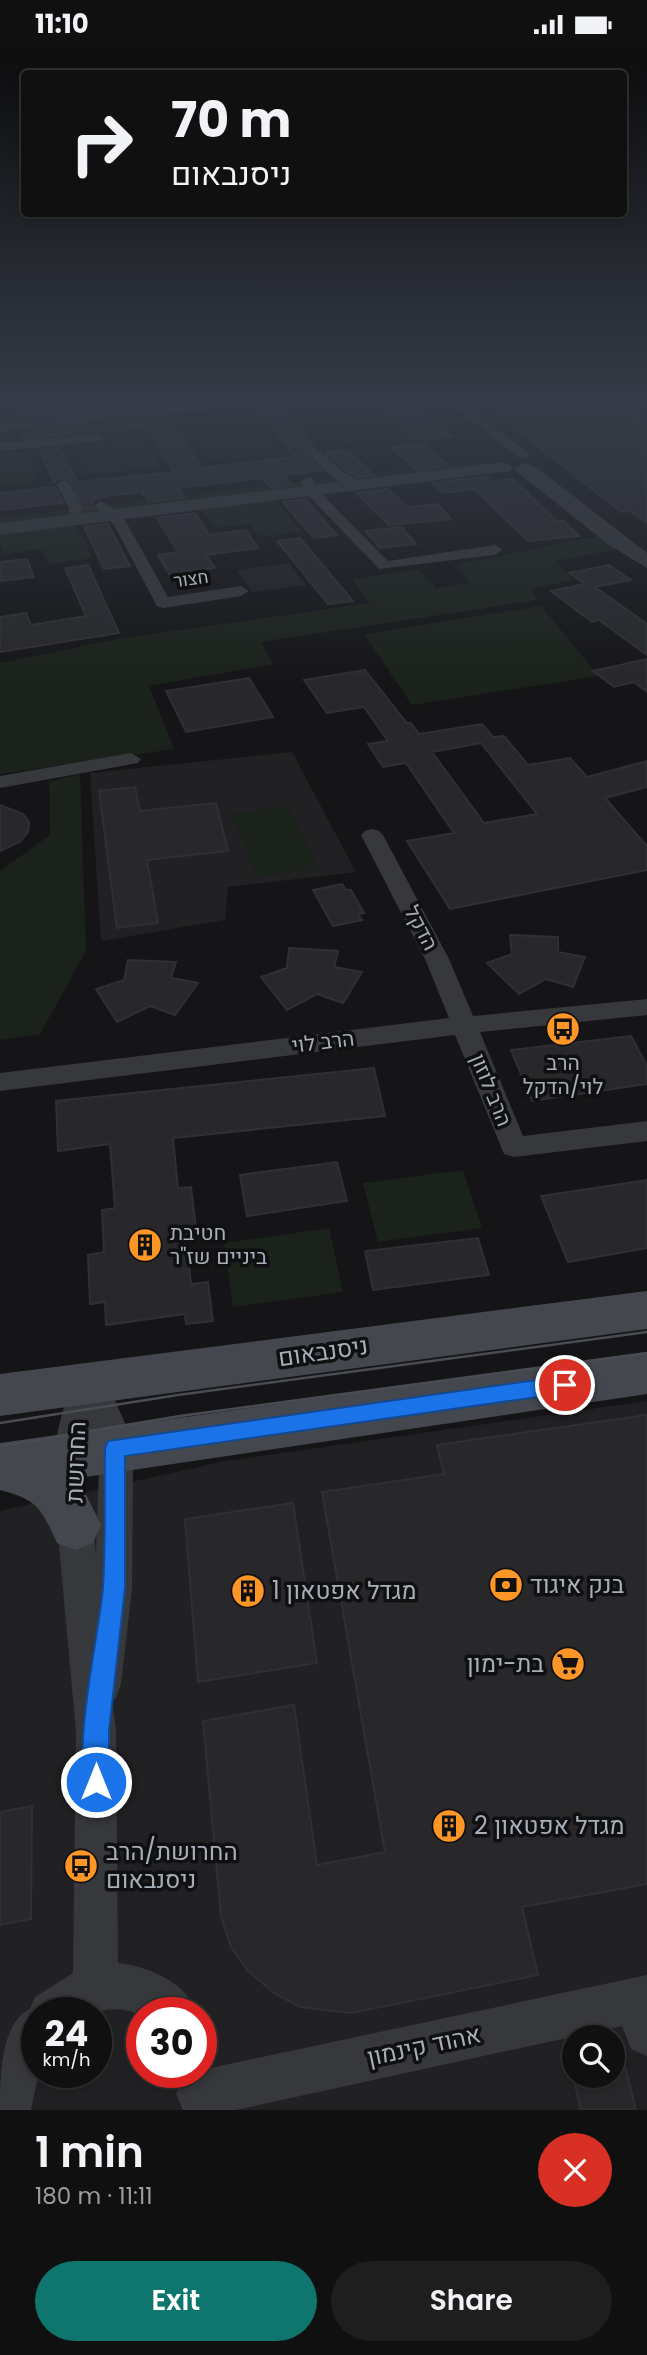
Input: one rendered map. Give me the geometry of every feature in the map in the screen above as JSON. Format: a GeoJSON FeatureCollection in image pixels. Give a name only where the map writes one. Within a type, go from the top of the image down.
{"type":"FeatureCollection","features":[{"type":"Feature","properties":{"kind":"main road","name":"ניסנבאום"},"geometry":{"type":"LineString","coordinates":[[0,1395],[647,1310]]}},
{"type":"Feature","properties":{"kind":"main road"},"geometry":{"type":"LineString","coordinates":[[0,1466],[647,1373]]}},
{"type":"Feature","properties":{"kind":"main road"},"geometry":{"type":"LineString","coordinates":[[0,1466],[29,1474],[52,1485],[69,1505],[75,1525]]}},
{"type":"Feature","properties":{"kind":"street"},"geometry":{"type":"LineString","coordinates":[[76,495],[95,511]]}},
{"type":"Feature","properties":{"kind":"street"},"geometry":{"type":"LineString","coordinates":[[0,518],[95,511],[222,495]]}},
{"type":"Feature","properties":{"kind":"street"},"geometry":{"type":"LineString","coordinates":[[314,495],[384,566],[495,550]]}},
{"type":"Feature","properties":{"kind":"street"},"geometry":{"type":"LineString","coordinates":[[560,495],[616,541],[647,562]]}},
{"type":"Feature","properties":{"kind":"street"},"geometry":{"type":"LineString","coordinates":[[563,495],[647,552]]}},
{"type":"Feature","properties":{"kind":"street"},"geometry":{"type":"LineString","coordinates":[[0,529],[95,511]]}},
{"type":"Feature","properties":{"kind":"street","name":"חצור"},"geometry":{"type":"LineString","coordinates":[[95,511],[163,603],[241,591]]}},
{"type":"Feature","properties":{"kind":"street"},"geometry":{"type":"LineString","coordinates":[[0,782],[131,759]]}},
{"type":"Feature","properties":{"kind":"street","name":"הדקל"},"geometry":{"type":"LineString","coordinates":[[372,835],[437,959],[465,1025]]}},
{"type":"Feature","properties":{"kind":"street","name":"הרב לוי"},"geometry":{"type":"LineString","coordinates":[[0,1082],[465,1025],[647,1007]]}},
{"type":"Feature","properties":{"kind":"street","name":"הרב לוזון"},"geometry":{"type":"LineString","coordinates":[[465,1025],[514,1147],[647,1131]]}},
{"type":"Feature","properties":{"kind":"street","name":"החרושת"},"geometry":{"type":"LineString","coordinates":[[90,1382],[78,1411],[94,1451],[114,1588],[96,1731]]}},
{"type":"Feature","properties":{"kind":"street","name":"החרושת"},"geometry":{"type":"LineString","coordinates":[[94,1451],[75,1525],[96,1731],[96,1986]]}},
{"type":"Feature","properties":{"kind":"street"},"geometry":{"type":"LineString","coordinates":[[68,1997],[96,1986],[127,1985],[156,1997]]}},
{"type":"Feature","properties":{"kind":"street","name":"אהוד קינמון"},"geometry":{"type":"LineString","coordinates":[[199,2092],[644,2011]]}},
{"type":"Feature","properties":{"kind":"street"},"geometry":{"type":"LineString","coordinates":[[7,2110],[10,2085],[21,2055]]}},
{"type":"Feature","properties":{"kind":"shaded area"},"geometry":{"type":"Polygon","coordinates":[[[190,495],[268,495],[0,529],[0,518],[190,495]]]}},
{"type":"Feature","properties":{"kind":"shaded area"},"geometry":{"type":"Polygon","coordinates":[[[274,499],[302,532],[260,537],[249,524],[215,528],[201,508],[274,499]]]}},
{"type":"Feature","properties":{"kind":"shaded area"},"geometry":{"type":"Polygon","coordinates":[[[74,522],[93,558],[48,564],[41,549],[4,554],[0,544],[0,532],[74,522]]]}},
{"type":"Feature","properties":{"kind":"shaded area"},"geometry":{"type":"Polygon","coordinates":[[[601,535],[618,549],[556,561],[573,580],[531,589],[538,600],[261,642],[273,664],[149,686],[174,749],[0,774],[0,663],[124,638],[370,603],[352,579],[419,569],[436,588],[469,583],[456,565],[601,535]]]}},
{"type":"Feature","properties":{"kind":"shaded area"},"geometry":{"type":"Polygon","coordinates":[[[289,563],[306,585],[252,592],[237,570],[289,563]]]}},
{"type":"Feature","properties":{"kind":"shaded area"},"geometry":{"type":"Polygon","coordinates":[[[541,606],[599,676],[412,705],[364,634],[541,606]]]}},
{"type":"Feature","properties":{"kind":"shaded area"},"geometry":{"type":"Polygon","coordinates":[[[292,752],[356,872],[228,887],[225,920],[101,941],[90,773],[292,752]]]}},
{"type":"Feature","properties":{"kind":"shaded area"},"geometry":{"type":"Polygon","coordinates":[[[80,774],[86,951],[40,1034],[0,1040],[0,871],[50,835],[49,782],[80,774]]]}},
{"type":"Feature","properties":{"kind":"shaded area"},"geometry":{"type":"Polygon","coordinates":[[[288,806],[319,868],[257,878],[231,814],[288,806]]]}},
{"type":"Feature","properties":{"kind":"shaded area"},"geometry":{"type":"Polygon","coordinates":[[[463,1170],[482,1228],[378,1242],[363,1183],[463,1170]]]}},
{"type":"Feature","properties":{"kind":"shaded area"},"geometry":{"type":"Polygon","coordinates":[[[329,1228],[343,1292],[233,1307],[224,1243],[329,1228]]]}},
{"type":"Feature","properties":{"kind":"shaded area"},"geometry":{"type":"Polygon","coordinates":[[[647,1401],[647,2110],[0,2110],[0,1511],[226,1461],[647,1401]]]}},
{"type":"Feature","properties":{"kind":"building"},"geometry":{"type":"Polygon","coordinates":[[[0,495],[59,495],[63,503],[0,510],[0,495]]]}},
{"type":"Feature","properties":{"kind":"building"},"geometry":{"type":"Polygon","coordinates":[[[78,495],[114,495],[95,499],[91,505],[94,509],[85,510],[78,495]]]}},
{"type":"Feature","properties":{"kind":"building"},"geometry":{"type":"Polygon","coordinates":[[[144,495],[183,495],[185,498],[148,502],[144,495]]]}},
{"type":"Feature","properties":{"kind":"building"},"geometry":{"type":"Polygon","coordinates":[[[358,495],[395,495],[407,507],[438,504],[451,519],[389,525],[358,495]]]}},
{"type":"Feature","properties":{"kind":"building"},"geometry":{"type":"Polygon","coordinates":[[[480,495],[530,495],[557,521],[563,520],[579,536],[528,541],[480,495]]]}},
{"type":"Feature","properties":{"kind":"building"},"geometry":{"type":"Polygon","coordinates":[[[600,495],[647,495],[647,523],[630,511],[621,512],[600,495]]]}},
{"type":"Feature","properties":{"kind":"building"},"geometry":{"type":"Polygon","coordinates":[[[305,499],[337,535],[314,538],[283,502],[305,499]]]}},
{"type":"Feature","properties":{"kind":"building"},"geometry":{"type":"Polygon","coordinates":[[[195,513],[209,535],[246,530],[258,548],[206,555],[215,568],[169,574],[158,555],[178,552],[157,518],[195,513]]]}},
{"type":"Feature","properties":{"kind":"building"},"geometry":{"type":"Polygon","coordinates":[[[108,524],[130,566],[104,569],[84,527],[108,524]]]}},
{"type":"Feature","properties":{"kind":"building"},"geometry":{"type":"Polygon","coordinates":[[[401,527],[416,544],[380,548],[365,531],[401,527]]]}},
{"type":"Feature","properties":{"kind":"building"},"geometry":{"type":"Polygon","coordinates":[[[300,538],[353,601],[328,604],[277,541],[300,538]]]}},
{"type":"Feature","properties":{"kind":"building"},"geometry":{"type":"Polygon","coordinates":[[[27,559],[34,577],[0,581],[0,562],[27,559]]]}},
{"type":"Feature","properties":{"kind":"building"},"geometry":{"type":"Polygon","coordinates":[[[88,565],[119,633],[0,652],[0,617],[26,613],[31,625],[86,616],[65,568],[88,565]]]}},
{"type":"Feature","properties":{"kind":"building"},"geometry":{"type":"Polygon","coordinates":[[[609,565],[631,580],[595,587],[647,624],[647,655],[599,620],[592,622],[551,591],[585,584],[569,573],[609,565]]]}},
{"type":"Feature","properties":{"kind":"building"},"geometry":{"type":"Polygon","coordinates":[[[647,659],[647,692],[634,682],[614,687],[593,671],[647,659]]]}},
{"type":"Feature","properties":{"kind":"building"},"geometry":{"type":"Polygon","coordinates":[[[365,670],[419,734],[482,724],[493,737],[504,736],[528,765],[570,758],[587,777],[647,761],[647,787],[605,798],[647,846],[647,870],[450,909],[407,841],[454,833],[406,763],[383,767],[368,744],[388,741],[364,707],[327,713],[304,680],[365,670]],[[481,743],[432,752],[484,823],[537,814],[481,743]]]}},
{"type":"Feature","properties":{"kind":"building"},"geometry":{"type":"Polygon","coordinates":[[[249,678],[273,717],[186,732],[166,691],[249,678]]]}},
{"type":"Feature","properties":{"kind":"building"},"geometry":{"type":"Polygon","coordinates":[[[135,787],[140,811],[216,803],[228,851],[147,860],[158,923],[117,928],[99,791],[135,787]]]}},
{"type":"Feature","properties":{"kind":"building"},"geometry":{"type":"Polygon","coordinates":[[[0,805],[23,814],[29,822],[28,832],[20,842],[0,851],[0,805]]]}},
{"type":"Feature","properties":{"kind":"building"},"geometry":{"type":"Polygon","coordinates":[[[342,884],[346,890],[351,890],[364,913],[358,914],[362,920],[333,926],[313,890],[342,884]]]}},
{"type":"Feature","properties":{"kind":"building"},"geometry":{"type":"Polygon","coordinates":[[[510,935],[558,937],[558,952],[585,957],[573,987],[546,979],[519,994],[487,963],[512,954],[510,935]]]}},
{"type":"Feature","properties":{"kind":"building"},"geometry":{"type":"Polygon","coordinates":[[[289,948],[338,951],[334,967],[362,972],[343,1003],[317,994],[287,1010],[261,977],[287,968],[289,948]]]}},
{"type":"Feature","properties":{"kind":"building"},"geometry":{"type":"Polygon","coordinates":[[[128,960],[176,962],[171,978],[198,983],[175,1015],[150,1006],[117,1022],[96,989],[124,980],[128,960]]]}},
{"type":"Feature","properties":{"kind":"building"},"geometry":{"type":"Polygon","coordinates":[[[631,1036],[647,1066],[647,1084],[532,1101],[511,1050],[631,1036]]]}},
{"type":"Feature","properties":{"kind":"building"},"geometry":{"type":"Polygon","coordinates":[[[374,1068],[385,1116],[173,1138],[178,1188],[191,1187],[197,1237],[186,1238],[191,1284],[208,1282],[213,1321],[186,1324],[185,1314],[106,1325],[105,1302],[90,1304],[88,1255],[104,1252],[102,1210],[115,1208],[110,1144],[58,1151],[56,1101],[374,1068]]]}},
{"type":"Feature","properties":{"kind":"building"},"geometry":{"type":"Polygon","coordinates":[[[337,1162],[347,1201],[247,1216],[240,1175],[337,1162]]]}},
{"type":"Feature","properties":{"kind":"building"},"geometry":{"type":"Polygon","coordinates":[[[647,1180],[647,1248],[568,1262],[541,1196],[647,1180]]]}},
{"type":"Feature","properties":{"kind":"building"},"geometry":{"type":"Polygon","coordinates":[[[478,1238],[489,1275],[373,1290],[365,1251],[478,1238]]]}},
{"type":"Feature","properties":{"kind":"building"},"geometry":{"type":"Polygon","coordinates":[[[647,1415],[647,1884],[522,1907],[538,1975],[351,2013],[300,2007],[274,1993],[248,1971],[231,1947],[221,1916],[203,1721],[294,1705],[317,1865],[385,1852],[322,1492],[444,1474],[437,1445],[647,1415]]]}},
{"type":"Feature","properties":{"kind":"building","name":"מגדל אפטאון 1"},"geometry":{"type":"Polygon","coordinates":[[[293,1503],[317,1663],[198,1682],[185,1519],[293,1503]]]}},
{"type":"Feature","properties":{"kind":"building"},"geometry":{"type":"Polygon","coordinates":[[[32,1806],[31,1919],[0,1925],[0,1812],[32,1806]]]}},
{"type":"Feature","properties":{"kind":"building"},"geometry":{"type":"Polygon","coordinates":[[[625,2066],[636,2110],[581,2110],[576,2088],[625,2088],[625,2066]]]}},
{"type":"Feature","properties":{"kind":"tram line"},"geometry":{"type":"LineString","coordinates":[[0,1423],[178,1395],[647,1332]]}},
{"type":"Feature","properties":{"kind":"tram line"},"geometry":{"type":"LineString","coordinates":[[0,1446],[180,1416],[647,1353]]}},
{"type":"Feature","properties":{"kind":"place","name":"הרב לוי/הדקל"},"geometry":{"type":"Point","coordinates":[563,1029]}},
{"type":"Feature","properties":{"kind":"place","name":"חטיבת ביניים שז\"ר"},"geometry":{"type":"Point","coordinates":[145,1245]}},
{"type":"Feature","properties":{"kind":"place","name":"בנק איגוד"},"geometry":{"type":"Point","coordinates":[506,1585]}},
{"type":"Feature","properties":{"kind":"place","name":"מגדל אפטאון 1"},"geometry":{"type":"Point","coordinates":[248,1591]}},
{"type":"Feature","properties":{"kind":"place","name":"בת-ימון"},"geometry":{"type":"Point","coordinates":[568,1664]}},
{"type":"Feature","properties":{"kind":"place","name":"מגדל אפטאון 2"},"geometry":{"type":"Point","coordinates":[449,1826]}},
{"type":"Feature","properties":{"kind":"place","name":"החרושת/הרב ניסנבאום"},"geometry":{"type":"Point","coordinates":[81,1866]}},
{"type":"Feature","properties":{"kind":"route"},"geometry":{"type":"LineString","coordinates":[[96,1782],[96,1731],[114,1588],[115,1448],[565,1385]]}}]}
